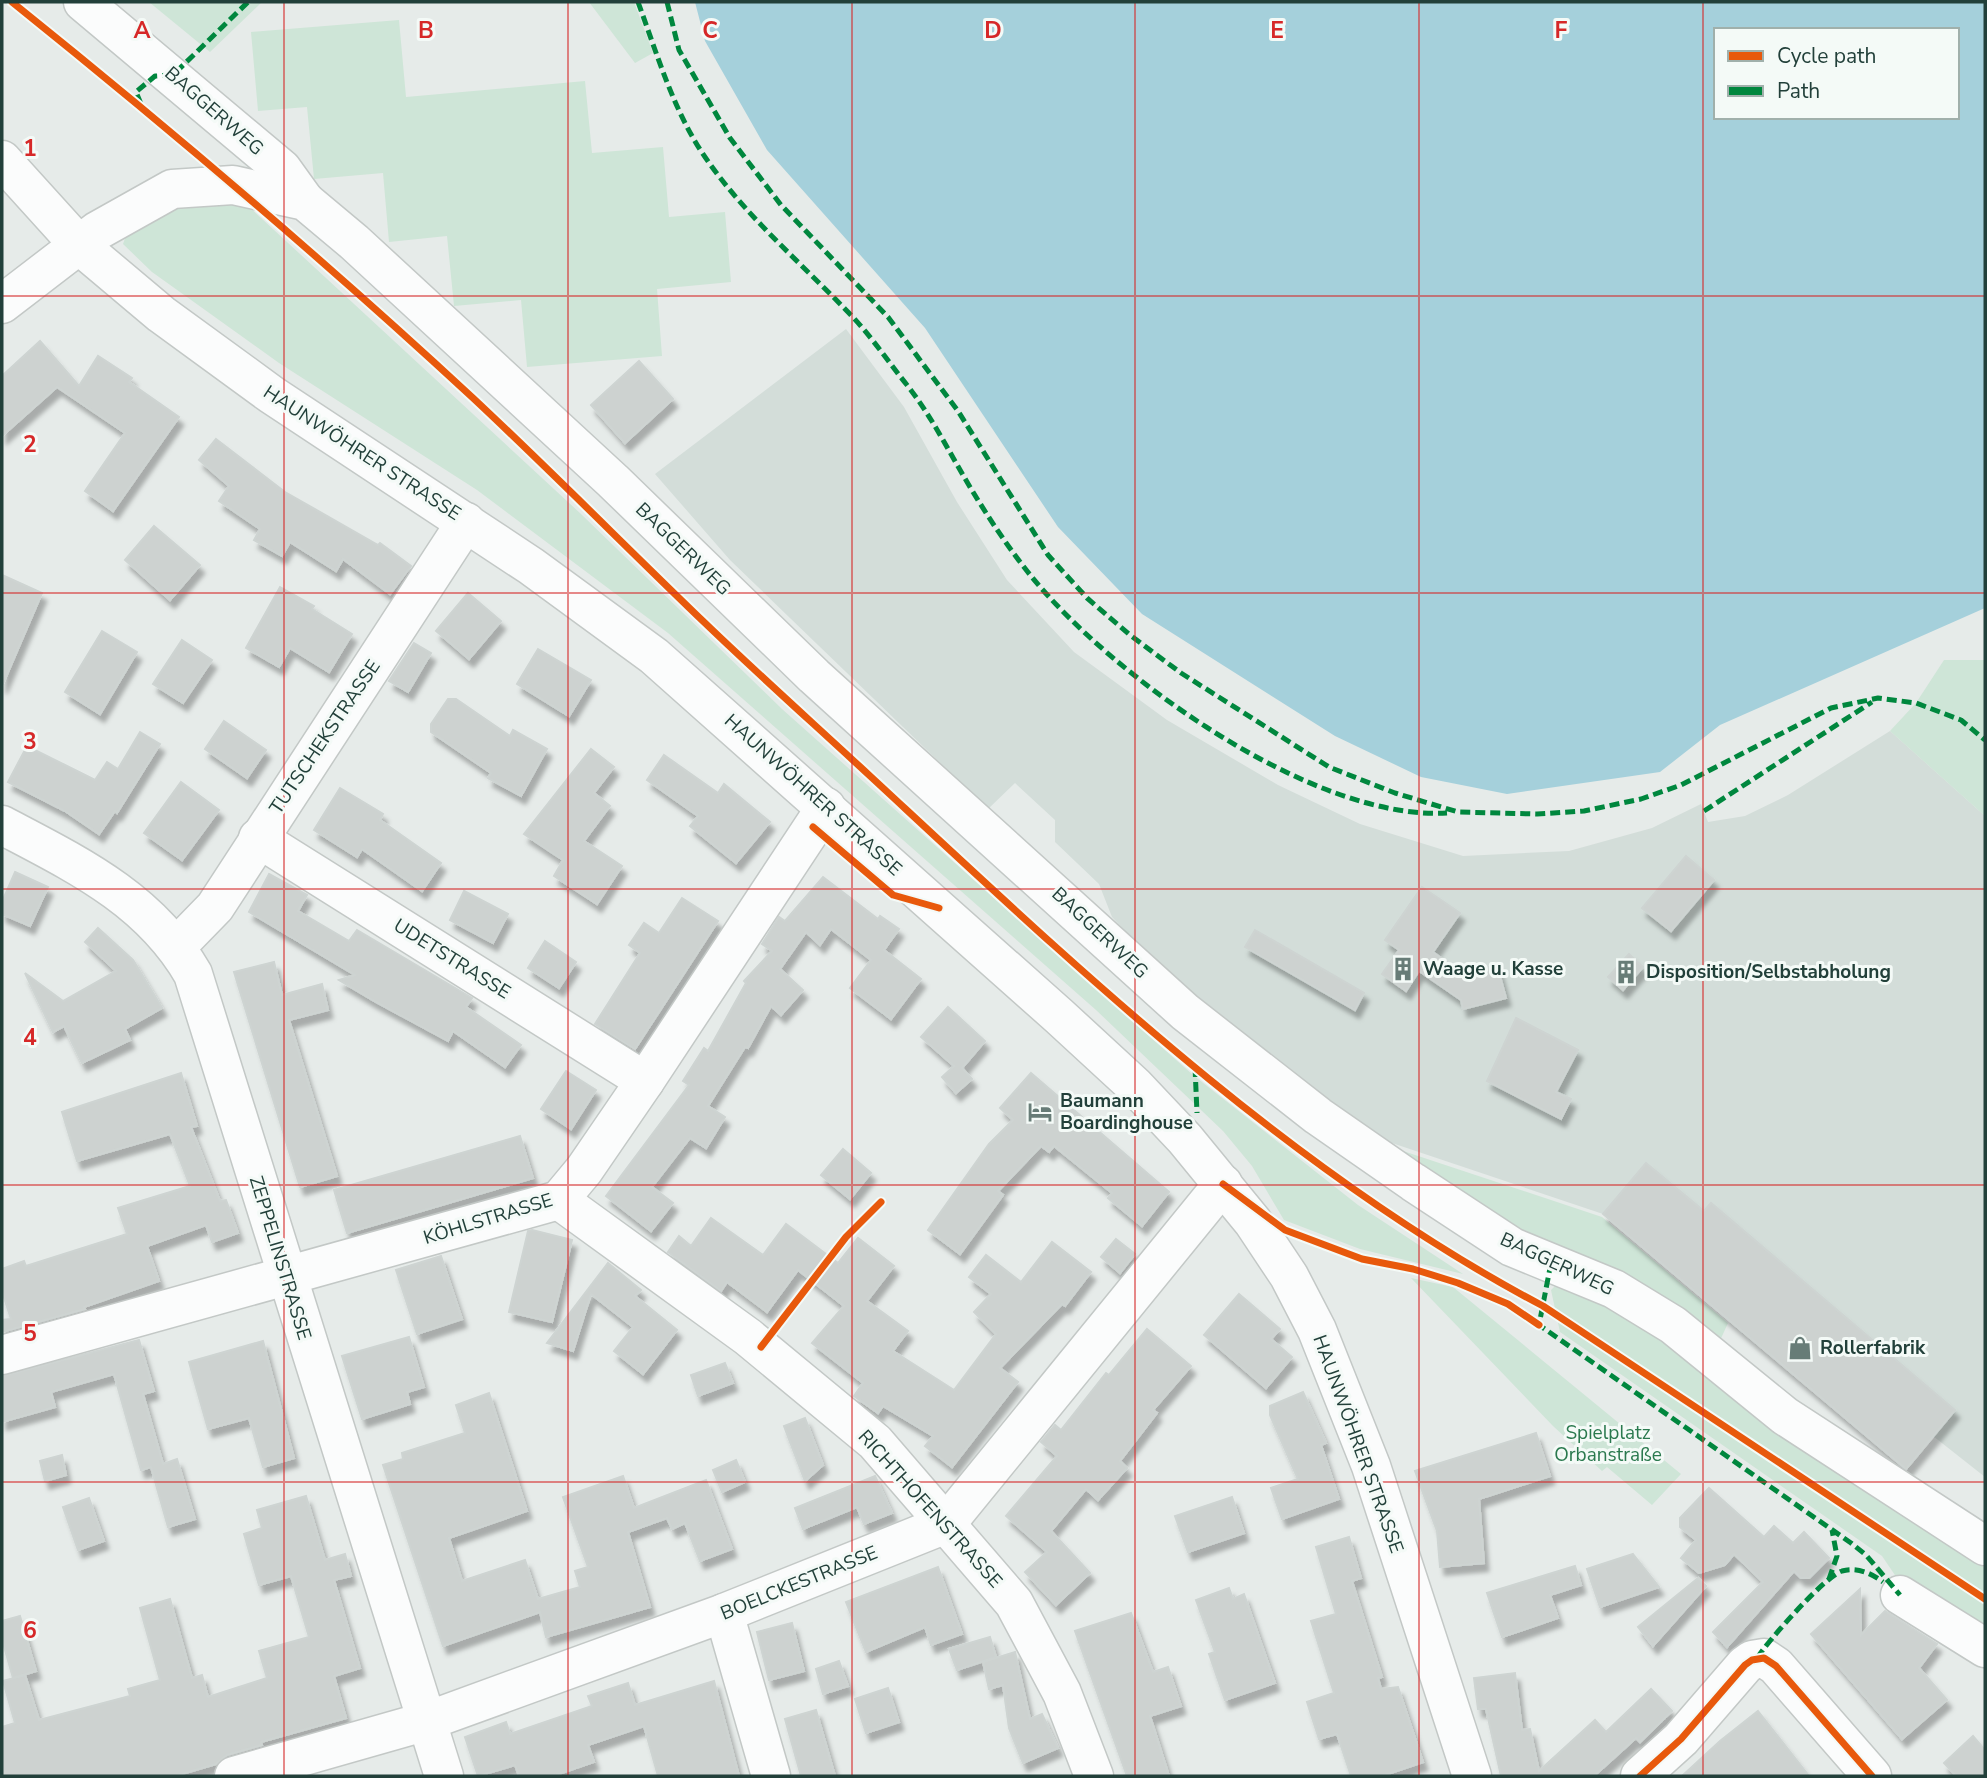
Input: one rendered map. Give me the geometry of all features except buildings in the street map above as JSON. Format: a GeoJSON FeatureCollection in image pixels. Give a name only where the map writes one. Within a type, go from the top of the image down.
{"type":"FeatureCollection","features":[{"type":"Feature","properties":{"kind":"street","name":"BAGGERWEG"},"geometry":{"type":"LineString","coordinates":[[83,2],[282,169],[305,201],[354,242],[593,463],[814,676],[1185,1012],[1318,1116],[1413,1182],[1512,1247],[1614,1289],[1672,1325],[1785,1416],[1985,1546]]}},
{"type":"Feature","properties":{"kind":"street","name":"HAUNWÖHRER STRASSE"},"geometry":{"type":"LineString","coordinates":[[2,160],[79,246],[217,356],[466,522],[654,656],[1135,1086],[1185,1139],[1253,1222],[1289,1276],[1317,1330],[1340,1382],[1371,1466],[1472,1776]]}},
{"type":"Feature","properties":{"kind":"street","name":"BAGGERWEG"},"geometry":{"type":"LineString","coordinates":[[2,304],[126,213],[172,189],[233,185],[305,201]]}},
{"type":"Feature","properties":{"kind":"street","name":"TUTSCHEKSTRASSE"},"geometry":{"type":"LineString","coordinates":[[177,946],[215,907],[466,522]]}},
{"type":"Feature","properties":{"kind":"street","name":"KÖHLSTRASSE"},"geometry":{"type":"LineString","coordinates":[[2,1355],[559,1200],[584,1170],[645,1080],[825,807]]}},
{"type":"Feature","properties":{"kind":"street","name":"ZEPPELINSTRASSE"},"geometry":{"type":"LineString","coordinates":[[2,825],[90,871],[153,919],[177,946],[193,974],[285,1276],[444,1776]]}},
{"type":"Feature","properties":{"kind":"street","name":"UDETSTRASSE"},"geometry":{"type":"LineString","coordinates":[[258,838],[645,1080]]}},
{"type":"Feature","properties":{"kind":"street","name":"BOELCKESTRASSE"},"geometry":{"type":"LineString","coordinates":[[234,1776],[427,1721],[724,1613],[946,1524],[1223,1184]]}},
{"type":"Feature","properties":{"kind":"street","name":"RICHTHOFENSTRASSE"},"geometry":{"type":"LineString","coordinates":[[559,1200],[748,1337],[875,1442],[1014,1603],[1062,1693],[1094,1776]]}},
{"type":"Feature","properties":{"kind":"street"},"geometry":{"type":"LineString","coordinates":[[1900,1595],[1985,1648]]}},
{"type":"Feature","properties":{"kind":"street"},"geometry":{"type":"LineString","coordinates":[[724,1613],[771,1776]]}},
{"type":"Feature","properties":{"kind":"street"},"geometry":{"type":"LineString","coordinates":[[1640,1776],[1681,1739],[1745,1665],[1752,1660],[1764,1658],[1776,1666],[1871,1776]]}},
{"type":"Feature","properties":{"kind":"shaded area"},"geometry":{"type":"Polygon","coordinates":[[[846,329],[904,407],[957,502],[1007,580],[1074,652],[1167,720],[1278,785],[1360,824],[1463,856],[1569,851],[1652,828],[1701,804],[1708,822],[1745,816],[1788,795],[1890,731],[1985,816],[1985,1477],[1933,1436],[1905,1469],[1603,1214],[1383,1140],[1192,1002],[1112,917],[1099,884],[1055,842],[1055,820],[1015,783],[988,809],[730,560],[655,474],[846,329]]]}},
{"type":"Feature","properties":{"kind":"green space"},"geometry":{"type":"Polygon","coordinates":[[[149,2],[262,2],[210,52],[149,2]]]}},
{"type":"Feature","properties":{"kind":"green space"},"geometry":{"type":"Polygon","coordinates":[[[589,2],[634,2],[653,53],[635,63],[589,2]]]}},
{"type":"Feature","properties":{"kind":"green space"},"geometry":{"type":"Polygon","coordinates":[[[399,20],[406,97],[585,81],[592,153],[663,147],[669,217],[725,212],[731,282],[657,289],[662,356],[527,367],[521,300],[454,306],[447,236],[389,242],[383,173],[314,179],[307,107],[258,111],[251,32],[399,20]]]}},
{"type":"Feature","properties":{"kind":"green space"},"geometry":{"type":"Polygon","coordinates":[[[176,203],[246,204],[581,514],[782,709],[1193,1075],[1358,1205],[1463,1274],[1360,1249],[1284,1220],[1252,1166],[1223,1131],[1096,1010],[668,633],[477,490],[279,363],[152,272],[123,244],[132,219],[176,203]]]}},
{"type":"Feature","properties":{"kind":"green space"},"geometry":{"type":"Polygon","coordinates":[[[1944,660],[1985,660],[1985,816],[1890,731],[1916,703],[1944,660]]]}},
{"type":"Feature","properties":{"kind":"green space"},"geometry":{"type":"Polygon","coordinates":[[[1388,1146],[1602,1217],[1728,1323],[1718,1345],[1520,1232],[1388,1146]]]}},
{"type":"Feature","properties":{"kind":"green space","name":"Spielplatz Orbanstraße"},"geometry":{"type":"Polygon","coordinates":[[[1411,1278],[1453,1287],[1681,1474],[1652,1505],[1607,1467],[1602,1471],[1553,1426],[1411,1278]]]}},
{"type":"Feature","properties":{"kind":"green space"},"geometry":{"type":"Polygon","coordinates":[[[1557,1284],[1602,1294],[1985,1568],[1985,1631],[1903,1587],[1882,1556],[1560,1332],[1551,1290],[1557,1284]]]}},
{"type":"Feature","properties":{"kind":"water"},"geometry":{"type":"Polygon","coordinates":[[[695,2],[1985,2],[1985,608],[1720,725],[1660,772],[1507,794],[1421,777],[1335,736],[1142,614],[1058,527],[925,328],[767,150],[705,41],[695,2]]]}},
{"type":"Feature","properties":{"kind":"marked path"},"geometry":{"type":"LineString","coordinates":[[141,104],[136,92],[155,76],[173,75],[248,2]]}},
{"type":"Feature","properties":{"kind":"marked path"},"geometry":{"type":"LineString","coordinates":[[638,2],[673,97],[701,151],[751,214],[878,347],[925,411],[993,524],[1031,576],[1067,616],[1112,657],[1163,697],[1220,735],[1278,768],[1337,794],[1394,809],[1447,813]]}},
{"type":"Feature","properties":{"kind":"marked path"},"geometry":{"type":"LineString","coordinates":[[667,2],[679,50],[730,138],[781,205],[888,317],[958,411],[1048,555],[1087,598],[1130,635],[1181,673],[1329,767],[1395,793],[1458,812],[1537,814],[1584,811],[1641,799],[1681,785],[1831,708],[1878,698],[1916,703],[1961,720],[1985,740]]}},
{"type":"Feature","properties":{"kind":"marked path"},"geometry":{"type":"LineString","coordinates":[[1704,811],[1872,702]]}},
{"type":"Feature","properties":{"kind":"marked path"},"geometry":{"type":"LineString","coordinates":[[1195,1067],[1197,1113]]}},
{"type":"Feature","properties":{"kind":"marked path"},"geometry":{"type":"LineString","coordinates":[[1551,1263],[1539,1325],[1851,1543],[1866,1555],[1900,1595]]}},
{"type":"Feature","properties":{"kind":"marked path"},"geometry":{"type":"LineString","coordinates":[[1829,1579],[1837,1556],[1832,1530]]}},
{"type":"Feature","properties":{"kind":"marked path"},"geometry":{"type":"LineString","coordinates":[[1757,1658],[1797,1610],[1842,1571],[1858,1570],[1883,1582]]}},
{"type":"Feature","properties":{"kind":"cycle path"},"geometry":{"type":"LineString","coordinates":[[12,2],[246,196],[417,347],[766,680],[1026,920],[1189,1063],[1361,1194],[1450,1253],[1543,1306],[1985,1599]]}},
{"type":"Feature","properties":{"kind":"cycle path"},"geometry":{"type":"LineString","coordinates":[[813,827],[893,895],[939,908]]}},
{"type":"Feature","properties":{"kind":"cycle path"},"geometry":{"type":"LineString","coordinates":[[1223,1184],[1285,1230],[1362,1259],[1413,1269],[1458,1283],[1508,1304],[1539,1325]]}},
{"type":"Feature","properties":{"kind":"cycle path"},"geometry":{"type":"LineString","coordinates":[[761,1347],[846,1237],[881,1202]]}},
{"type":"Feature","properties":{"kind":"cycle path"},"geometry":{"type":"LineString","coordinates":[[1640,1776],[1681,1739],[1745,1665],[1752,1660],[1764,1658],[1776,1666],[1872,1776]]}},
{"type":"Feature","properties":{"kind":"place","name":"Waage u. Kasse"},"geometry":{"type":"Point","coordinates":[1403,969]}},
{"type":"Feature","properties":{"kind":"place","name":"Disposition/Selbstabholung"},"geometry":{"type":"Point","coordinates":[1626,972]}},
{"type":"Feature","properties":{"kind":"place","name":"Baumann Boardinghouse"},"geometry":{"type":"Point","coordinates":[1040,1112]}},
{"type":"Feature","properties":{"kind":"place","name":"Rollerfabrik"},"geometry":{"type":"Point","coordinates":[1800,1348]}}]}
